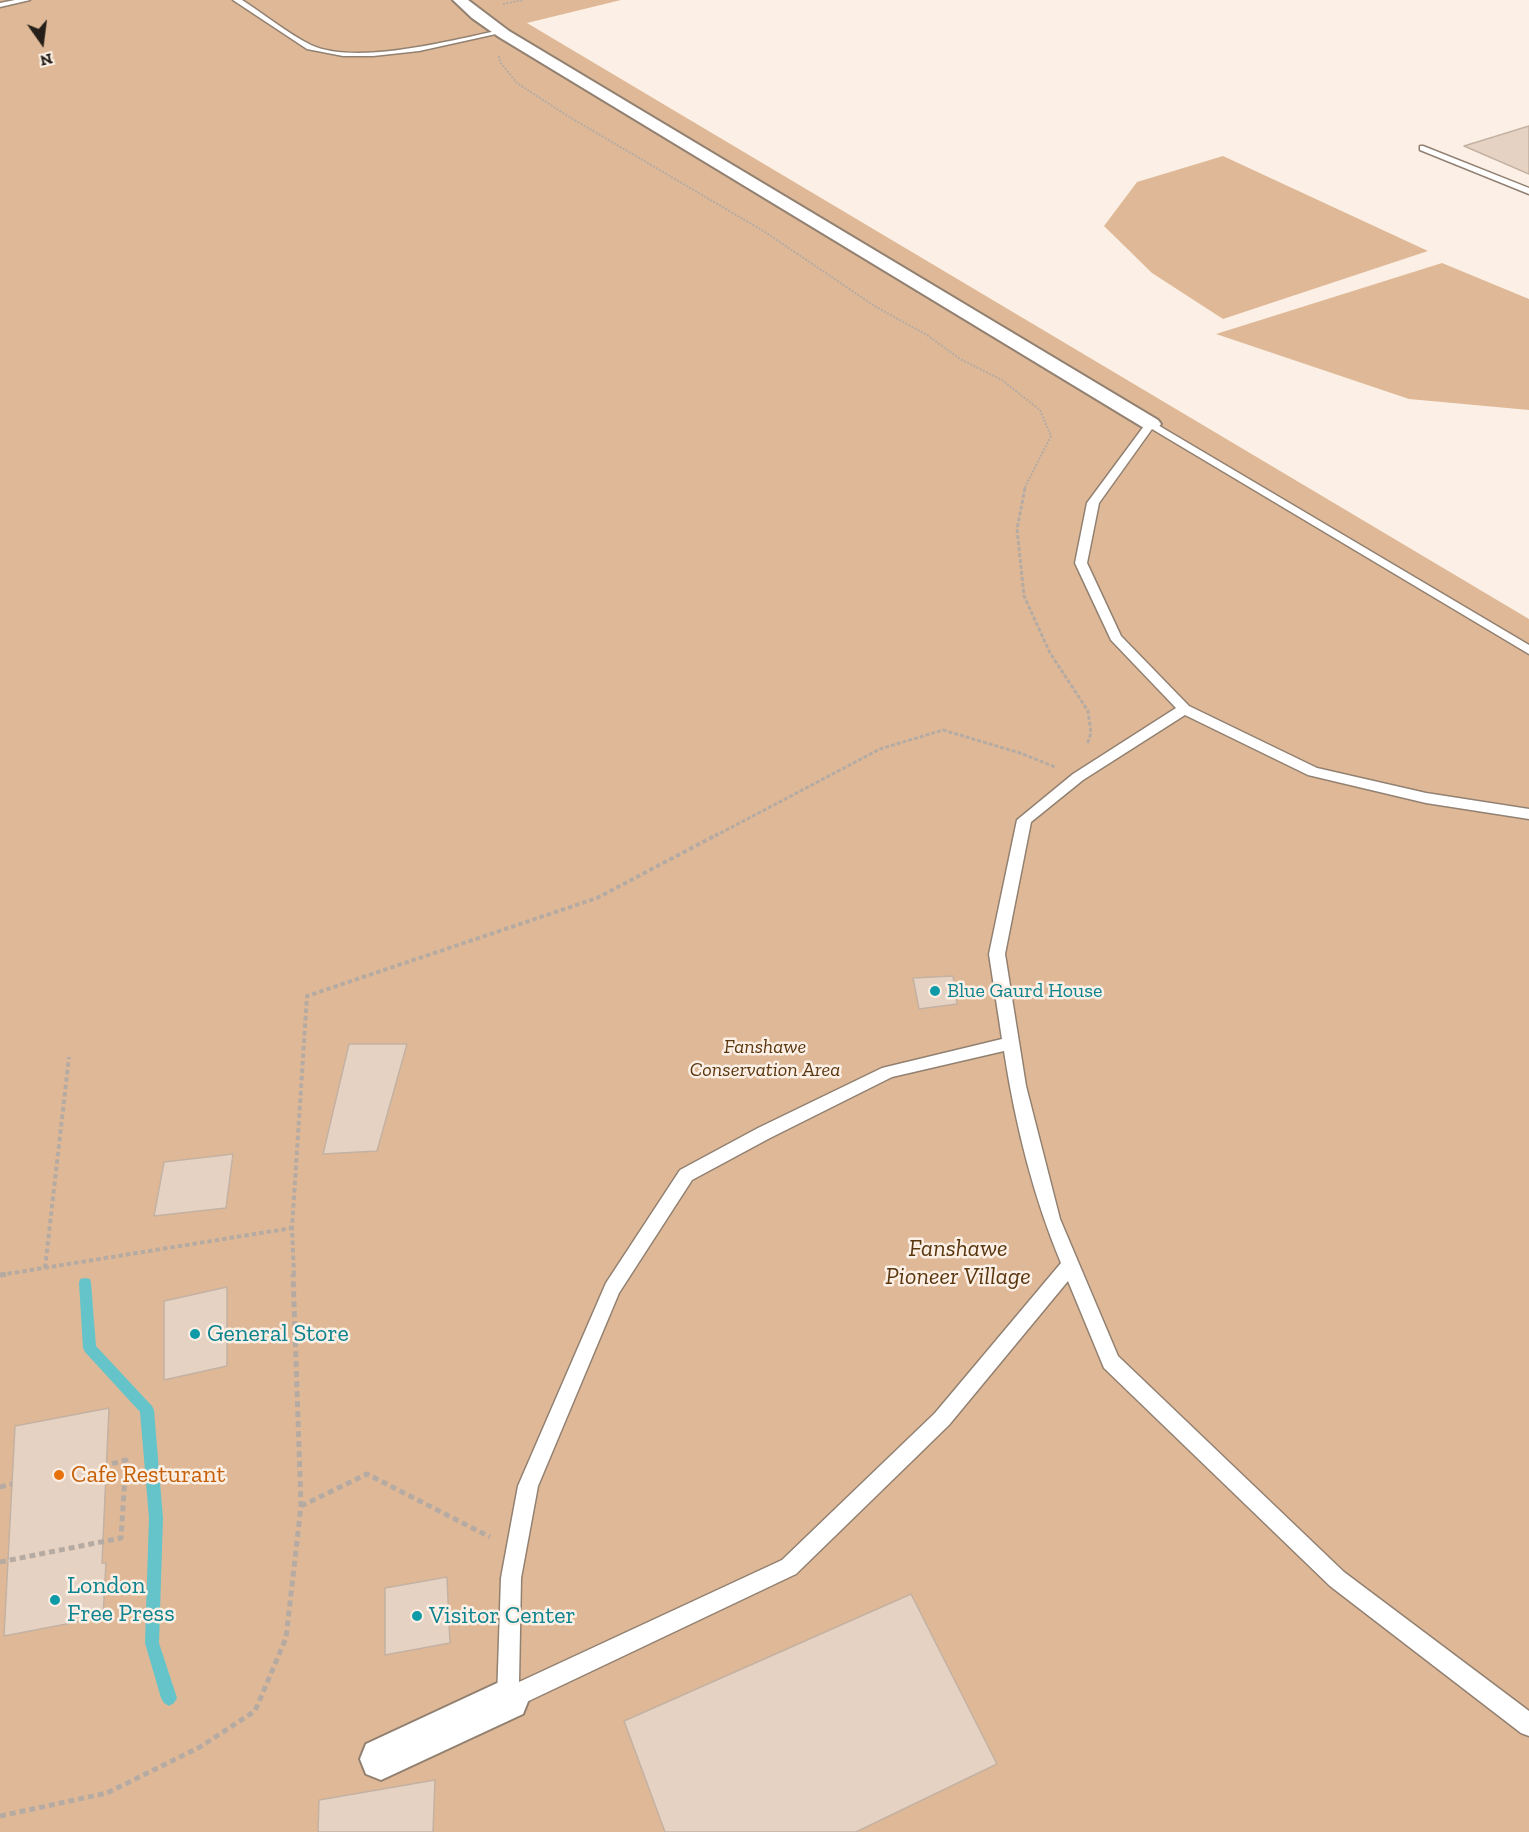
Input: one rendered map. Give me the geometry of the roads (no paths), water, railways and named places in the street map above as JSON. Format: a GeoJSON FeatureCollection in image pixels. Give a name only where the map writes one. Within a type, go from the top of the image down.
{"type":"FeatureCollection","features":[{"type":"Feature","properties":{"kind":"street"},"geometry":{"type":"LineString","coordinates":[[460,0],[501,32],[1151,424]]}},
{"type":"Feature","properties":{"kind":"street"},"geometry":{"type":"LineString","coordinates":[[381,1759],[508,1699]]}},
{"type":"Feature","properties":{"kind":"lane"},"geometry":{"type":"LineString","coordinates":[[0,5],[26,0]]}},
{"type":"Feature","properties":{"kind":"lane"},"geometry":{"type":"LineString","coordinates":[[237,0],[310,47],[342,54],[373,54],[420,49],[501,32]]}},
{"type":"Feature","properties":{"kind":"lane"},"geometry":{"type":"LineString","coordinates":[[1423,148],[1529,191]]}},
{"type":"Feature","properties":{"kind":"lane"},"geometry":{"type":"LineString","coordinates":[[1529,650],[1151,424],[1093,503],[1081,563],[1115,637],[1184,709],[1313,772],[1426,798],[1529,814]]}},
{"type":"Feature","properties":{"kind":"lane"},"geometry":{"type":"LineString","coordinates":[[1184,709],[1078,777],[1024,820],[997,954],[1018,1086],[1051,1219],[1111,1362],[1337,1579],[1529,1725]]}},
{"type":"Feature","properties":{"kind":"lane"},"geometry":{"type":"LineString","coordinates":[[1011,1043],[888,1072],[764,1133],[686,1175],[612,1289],[528,1486],[511,1578],[508,1699],[789,1567],[942,1419],[1070,1265]]}},
{"type":"Feature","properties":{"kind":"waterway"},"geometry":{"type":"LineString","coordinates":[[85,1283],[90,1348],[147,1410],[156,1518],[152,1643],[169,1698]]}},
{"type":"Feature","properties":{"kind":"place","name":"Blue Gaurd House"},"geometry":{"type":"Point","coordinates":[935,991]}},
{"type":"Feature","properties":{"kind":"place","name":"General Store"},"geometry":{"type":"Point","coordinates":[195,1334]}},
{"type":"Feature","properties":{"kind":"place","name":"Cafe Resturant"},"geometry":{"type":"Point","coordinates":[59,1475]}},
{"type":"Feature","properties":{"kind":"place","name":"London Free Press"},"geometry":{"type":"Point","coordinates":[55,1600]}},
{"type":"Feature","properties":{"kind":"place","name":"Visitor Center"},"geometry":{"type":"Point","coordinates":[417,1616]}},
{"type":"Feature","properties":{"kind":"park label","name":"Fanshawe Conservation Area"},"geometry":{"type":"Point","coordinates":[765,1058]}},
{"type":"Feature","properties":{"kind":"park label","name":"Fanshawe Pioneer Village"},"geometry":{"type":"Point","coordinates":[958,1263]}}]}
